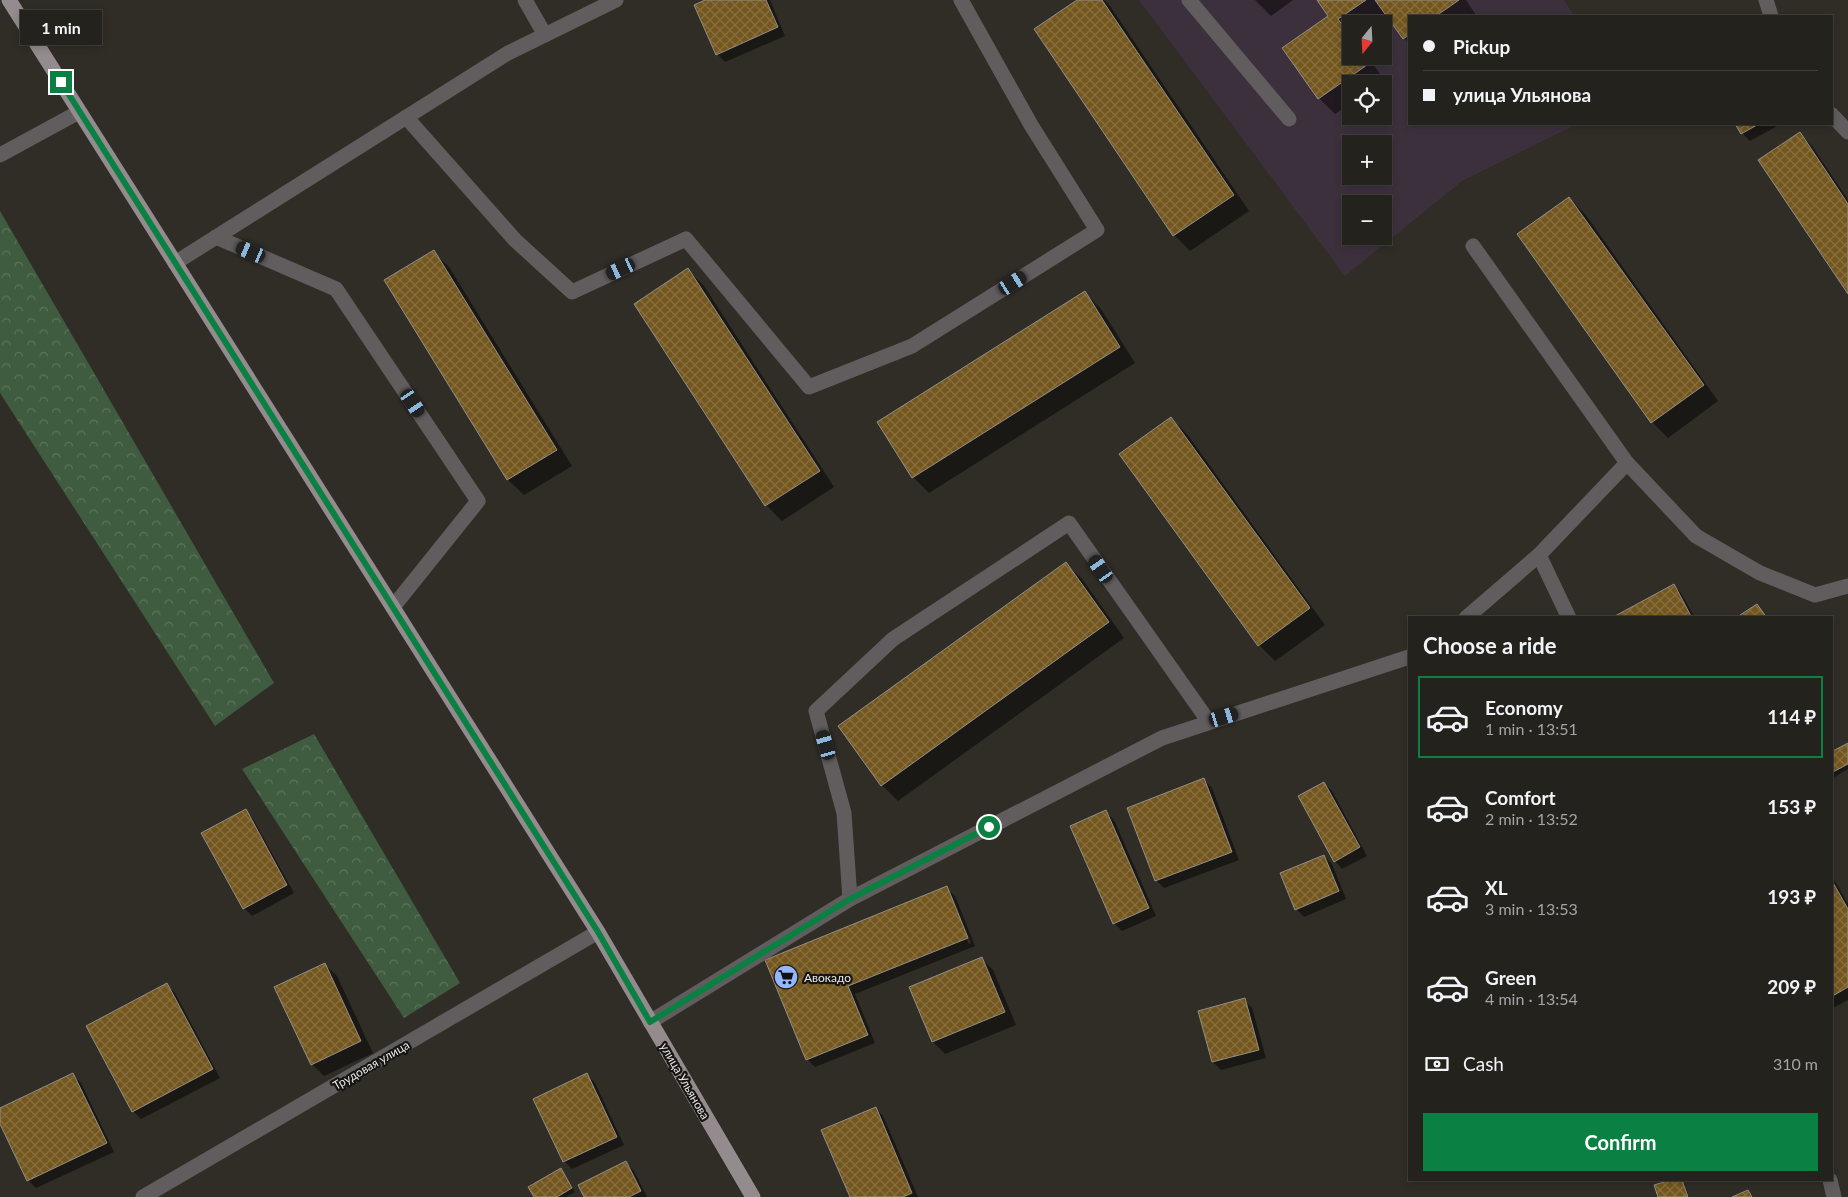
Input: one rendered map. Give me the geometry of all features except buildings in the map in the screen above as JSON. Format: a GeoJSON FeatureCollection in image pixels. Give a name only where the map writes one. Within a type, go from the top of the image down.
{"type":"FeatureCollection","features":[{"type":"Feature","properties":{"kind":"main road","name":"улица Ульянова"},"geometry":{"type":"LineString","coordinates":[[9,0],[598,932],[753,1197]]}},
{"type":"Feature","properties":{"kind":"street"},"geometry":{"type":"LineString","coordinates":[[525,0],[545,35]]}},
{"type":"Feature","properties":{"kind":"street"},"geometry":{"type":"LineString","coordinates":[[175,263],[508,53],[616,0]]}},
{"type":"Feature","properties":{"kind":"street"},"geometry":{"type":"LineString","coordinates":[[406,117],[515,240],[572,292],[686,239],[810,387],[912,346],[1097,230],[1031,124],[961,0]]}},
{"type":"Feature","properties":{"kind":"street"},"geometry":{"type":"LineString","coordinates":[[1188,0],[1290,119]]}},
{"type":"Feature","properties":{"kind":"street"},"geometry":{"type":"LineString","coordinates":[[1766,0],[1771,15]]}},
{"type":"Feature","properties":{"kind":"street"},"geometry":{"type":"LineString","coordinates":[[0,155],[79,112]]}},
{"type":"Feature","properties":{"kind":"street"},"geometry":{"type":"LineString","coordinates":[[1833,116],[1848,132]]}},
{"type":"Feature","properties":{"kind":"street"},"geometry":{"type":"LineString","coordinates":[[216,237],[336,289],[478,501],[393,608]]}},
{"type":"Feature","properties":{"kind":"street"},"geometry":{"type":"LineString","coordinates":[[1473,246],[1626,463],[1696,536],[1760,573],[1815,595],[1848,586]]}},
{"type":"Feature","properties":{"kind":"street"},"geometry":{"type":"LineString","coordinates":[[1468,616],[1539,556],[1626,463]]}},
{"type":"Feature","properties":{"kind":"street"},"geometry":{"type":"LineString","coordinates":[[850,899],[844,813],[816,711],[893,639],[1069,523],[1209,722]]}},
{"type":"Feature","properties":{"kind":"street"},"geometry":{"type":"LineString","coordinates":[[1539,556],[1568,616]]}},
{"type":"Feature","properties":{"kind":"street"},"geometry":{"type":"LineString","coordinates":[[650,1022],[850,899],[1162,738],[1408,658]]}},
{"type":"Feature","properties":{"kind":"street","name":"Трудовая улица"},"geometry":{"type":"LineString","coordinates":[[144,1197],[598,932]]}},
{"type":"Feature","properties":{"kind":"street"},"geometry":{"type":"LineString","coordinates":[[1830,1181],[1834,1197]]}},
{"type":"Feature","properties":{"kind":"shaded area"},"geometry":{"type":"Polygon","coordinates":[[[1139,0],[1564,0],[1573,15],[1408,15],[1408,125],[1575,125],[1462,181],[1392,238],[1392,195],[1342,195],[1342,245],[1383,245],[1345,276],[1139,0]]]}},
{"type":"Feature","properties":{"kind":"green space"},"geometry":{"type":"Polygon","coordinates":[[[0,211],[274,683],[215,726],[0,393],[0,211]]]}},
{"type":"Feature","properties":{"kind":"green space"},"geometry":{"type":"Polygon","coordinates":[[[314,734],[460,983],[404,1018],[242,769],[314,734]]]}},
{"type":"Feature","properties":{"kind":"place","name":"Авокадо"},"geometry":{"type":"Point","coordinates":[786,977]}},
{"type":"Feature","properties":{"kind":"route"},"geometry":{"type":"LineString","coordinates":[[61,82],[598,932],[650,1022],[850,899],[989,827]]}}]}
